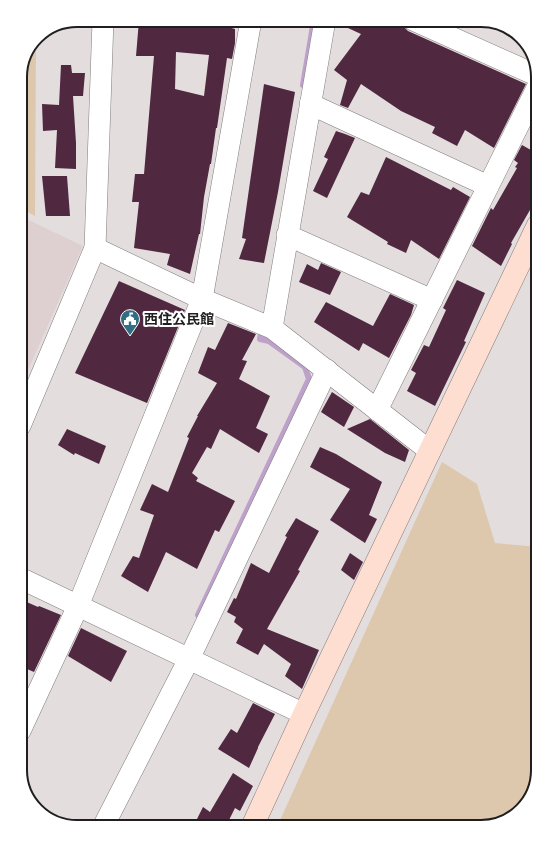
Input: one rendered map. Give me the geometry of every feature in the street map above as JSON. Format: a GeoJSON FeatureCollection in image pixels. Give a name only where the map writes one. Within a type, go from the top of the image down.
{"type":"FeatureCollection","features":[{"type":"Feature","properties":{"kind":"street"},"geometry":{"type":"LineString","coordinates":[[27,409],[94,248],[103,27]]}},
{"type":"Feature","properties":{"kind":"street"},"geometry":{"type":"LineString","coordinates":[[27,716],[78,606],[202,299],[250,27]]}},
{"type":"Feature","properties":{"kind":"street"},"geometry":{"type":"LineString","coordinates":[[272,328],[324,27]]}},
{"type":"Feature","properties":{"kind":"street"},"geometry":{"type":"LineString","coordinates":[[429,27],[531,73]]}},
{"type":"Feature","properties":{"kind":"street"},"geometry":{"type":"LineString","coordinates":[[377,410],[531,100]]}},
{"type":"Feature","properties":{"kind":"street"},"geometry":{"type":"LineString","coordinates":[[310,104],[488,186]]}},
{"type":"Feature","properties":{"kind":"street"},"geometry":{"type":"LineString","coordinates":[[287,235],[432,300]]}},
{"type":"Feature","properties":{"kind":"street"},"geometry":{"type":"LineString","coordinates":[[255,820],[304,714],[531,240]]}},
{"type":"Feature","properties":{"kind":"street"},"geometry":{"type":"LineString","coordinates":[[94,248],[202,299],[272,328],[430,451]]}},
{"type":"Feature","properties":{"kind":"street"},"geometry":{"type":"LineString","coordinates":[[107,820],[189,659],[327,370]]}},
{"type":"Feature","properties":{"kind":"street"},"geometry":{"type":"LineString","coordinates":[[27,581],[304,714]]}},
{"type":"Feature","properties":{"kind":"shaded area"},"geometry":{"type":"Polygon","coordinates":[[[36,49],[35,216],[27,212],[27,74],[32,55],[36,49]]]}},
{"type":"Feature","properties":{"kind":"shaded area"},"geometry":{"type":"Polygon","coordinates":[[[27,219],[83,246],[27,372],[27,219]]]}},
{"type":"Feature","properties":{"kind":"shaded area"},"geometry":{"type":"Polygon","coordinates":[[[442,462],[477,484],[495,543],[531,546],[531,776],[527,789],[521,800],[511,810],[500,816],[487,820],[280,820],[442,462]]]}},
{"type":"Feature","properties":{"kind":"building"},"geometry":{"type":"Polygon","coordinates":[[[138,27],[228,27],[235,29],[235,43],[232,59],[227,58],[217,128],[204,197],[200,234],[190,274],[167,265],[170,254],[134,248],[139,202],[132,202],[135,174],[144,174],[154,56],[136,56],[138,27]],[[176,52],[175,89],[204,96],[209,55],[176,52]]]}},
{"type":"Feature","properties":{"kind":"building"},"geometry":{"type":"Polygon","coordinates":[[[346,27],[404,27],[408,31],[526,84],[494,148],[465,130],[457,146],[432,133],[435,127],[401,111],[361,84],[348,108],[340,105],[347,80],[334,70],[361,34],[346,27]]]}},
{"type":"Feature","properties":{"kind":"building"},"geometry":{"type":"Polygon","coordinates":[[[61,65],[71,65],[72,73],[85,73],[83,96],[73,96],[76,169],[55,168],[57,130],[43,131],[42,104],[59,105],[61,65]]]}},
{"type":"Feature","properties":{"kind":"building"},"geometry":{"type":"Polygon","coordinates":[[[264,84],[295,92],[264,263],[239,259],[246,239],[242,238],[264,84]]]}},
{"type":"Feature","properties":{"kind":"building"},"geometry":{"type":"Polygon","coordinates":[[[336,131],[355,138],[327,198],[313,191],[328,159],[324,157],[336,131]]]}},
{"type":"Feature","properties":{"kind":"building"},"geometry":{"type":"Polygon","coordinates":[[[522,145],[531,150],[531,208],[511,243],[512,244],[501,266],[472,246],[491,208],[493,210],[517,168],[515,167],[518,163],[514,160],[522,145]]]}},
{"type":"Feature","properties":{"kind":"building"},"geometry":{"type":"Polygon","coordinates":[[[386,157],[451,190],[453,187],[470,197],[439,259],[411,240],[406,253],[387,244],[388,242],[347,217],[361,192],[369,195],[386,157]]]}},
{"type":"Feature","properties":{"kind":"building"},"geometry":{"type":"Polygon","coordinates":[[[42,176],[67,176],[70,216],[46,216],[42,176]]]}},
{"type":"Feature","properties":{"kind":"building"},"geometry":{"type":"Polygon","coordinates":[[[321,263],[341,272],[330,295],[299,282],[307,264],[318,270],[321,263]]]}},
{"type":"Feature","properties":{"kind":"building"},"geometry":{"type":"Polygon","coordinates":[[[457,280],[485,293],[464,341],[466,342],[435,406],[407,391],[416,373],[411,370],[424,345],[429,347],[446,310],[443,308],[457,280]]]}},
{"type":"Feature","properties":{"kind":"building"},"geometry":{"type":"Polygon","coordinates":[[[119,281],[185,310],[147,403],[75,373],[119,281]]]}},
{"type":"Feature","properties":{"kind":"building"},"geometry":{"type":"Polygon","coordinates":[[[390,294],[414,305],[411,315],[389,358],[363,343],[359,351],[314,322],[326,302],[373,326],[390,294]]]}},
{"type":"Feature","properties":{"kind":"building"},"geometry":{"type":"Polygon","coordinates":[[[228,323],[256,334],[242,360],[247,361],[239,379],[270,396],[256,428],[268,434],[259,453],[220,429],[211,449],[207,447],[192,473],[198,478],[196,481],[235,501],[219,532],[215,530],[197,569],[166,552],[148,592],[121,576],[133,556],[139,558],[154,515],[140,510],[152,484],[168,492],[189,438],[187,437],[197,416],[217,383],[198,373],[208,347],[215,350],[228,323]]]}},
{"type":"Feature","properties":{"kind":"building"},"geometry":{"type":"Polygon","coordinates":[[[332,392],[354,407],[344,427],[321,412],[332,392]]]}},
{"type":"Feature","properties":{"kind":"building"},"geometry":{"type":"Polygon","coordinates":[[[370,419],[409,450],[405,462],[385,453],[347,429],[370,419]]]}},
{"type":"Feature","properties":{"kind":"building"},"geometry":{"type":"Polygon","coordinates":[[[67,429],[106,446],[99,464],[75,453],[74,455],[58,445],[67,429]]]}},
{"type":"Feature","properties":{"kind":"building"},"geometry":{"type":"Polygon","coordinates":[[[320,447],[336,454],[382,482],[369,515],[377,519],[365,543],[330,520],[350,489],[310,467],[320,447]]]}},
{"type":"Feature","properties":{"kind":"building"},"geometry":{"type":"Polygon","coordinates":[[[296,518],[319,531],[298,570],[300,571],[267,629],[319,650],[302,689],[285,676],[291,664],[264,644],[258,655],[236,643],[243,629],[234,622],[236,617],[227,612],[234,598],[236,599],[251,563],[269,573],[287,537],[285,536],[296,518]]]}},
{"type":"Feature","properties":{"kind":"building"},"geometry":{"type":"Polygon","coordinates":[[[350,553],[363,562],[354,580],[341,570],[350,553]]]}},
{"type":"Feature","properties":{"kind":"building"},"geometry":{"type":"Polygon","coordinates":[[[27,602],[61,615],[34,672],[27,669],[27,602]]]}},
{"type":"Feature","properties":{"kind":"building"},"geometry":{"type":"Polygon","coordinates":[[[81,628],[127,651],[111,682],[68,656],[81,628]]]}},
{"type":"Feature","properties":{"kind":"building"},"geometry":{"type":"Polygon","coordinates":[[[253,703],[275,714],[249,768],[218,749],[231,729],[237,733],[253,703]]]}},
{"type":"Feature","properties":{"kind":"building"},"geometry":{"type":"Polygon","coordinates":[[[233,773],[253,786],[240,811],[235,808],[229,820],[196,820],[203,807],[210,812],[233,773]]]}},
{"type":"Feature","properties":{"kind":"waterway"},"geometry":{"type":"LineString","coordinates":[[303,85],[313,27]]}},
{"type":"Feature","properties":{"kind":"waterway"},"geometry":{"type":"LineString","coordinates":[[198,615],[309,379],[305,367],[269,341],[260,339],[261,334]]}},
{"type":"Feature","properties":{"kind":"place","name":"西住公民館"},"geometry":{"type":"Point","coordinates":[130,336]}}]}
